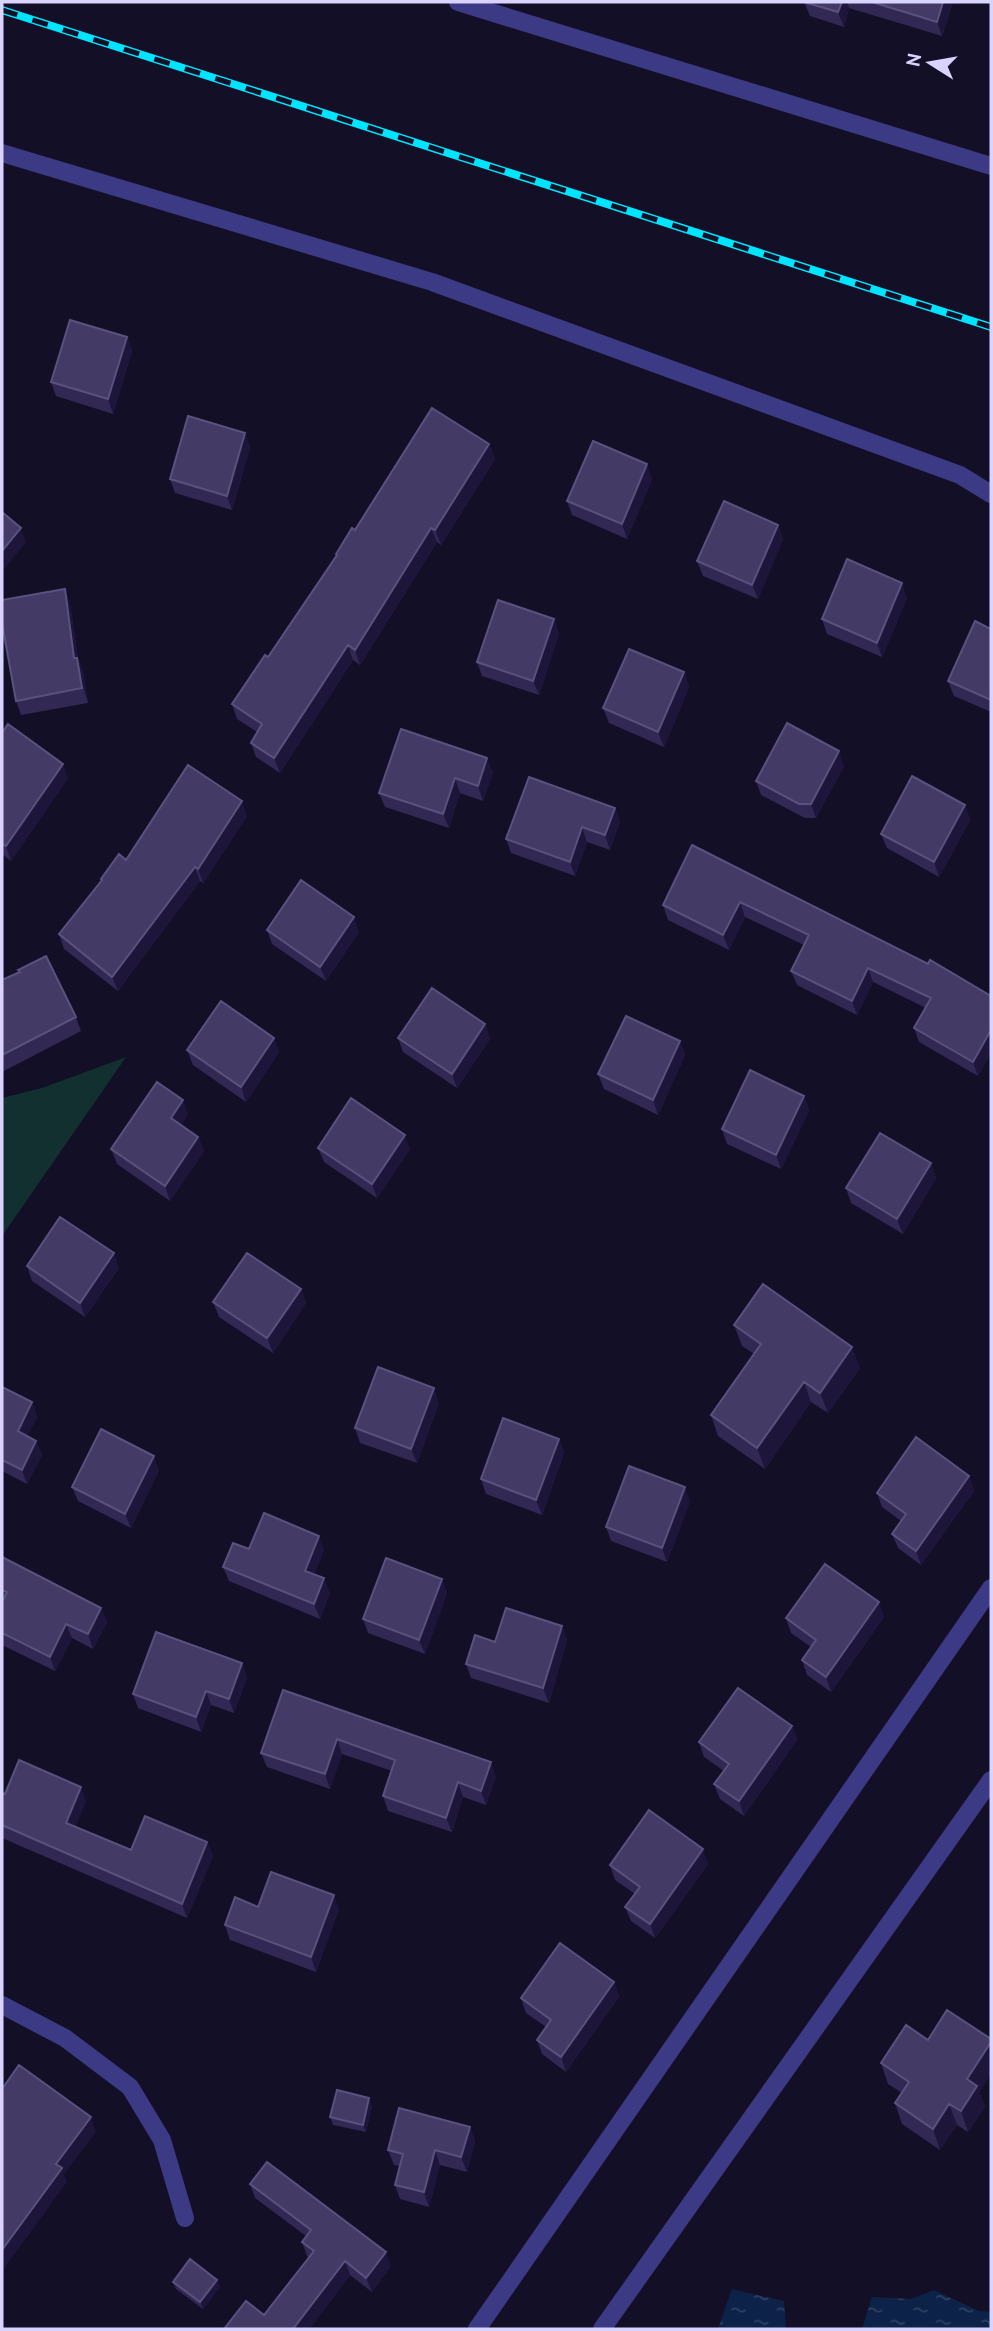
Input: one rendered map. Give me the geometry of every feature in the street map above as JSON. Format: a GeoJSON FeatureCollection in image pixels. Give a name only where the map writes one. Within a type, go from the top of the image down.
{"type":"FeatureCollection","features":[{"type":"Feature","properties":{"kind":"street"},"geometry":{"type":"LineString","coordinates":[[458,2],[991,166]]}},
{"type":"Feature","properties":{"kind":"street"},"geometry":{"type":"LineString","coordinates":[[2,153],[432,282],[960,475],[991,494]]}},
{"type":"Feature","properties":{"kind":"street"},"geometry":{"type":"LineString","coordinates":[[477,2329],[991,1588]]}},
{"type":"Feature","properties":{"kind":"street"},"geometry":{"type":"LineString","coordinates":[[602,2329],[991,1780]]}},
{"type":"Feature","properties":{"kind":"street"},"geometry":{"type":"LineString","coordinates":[[2,2005],[65,2038],[130,2087],[162,2140],[184,2218]]}},
{"type":"Feature","properties":{"kind":"green space"},"geometry":{"type":"Polygon","coordinates":[[[126,1057],[2,1236],[2,1098],[42,1088],[126,1057]]]}},
{"type":"Feature","properties":{"kind":"water"},"geometry":{"type":"Polygon","coordinates":[[[732,2289],[784,2301],[786,2329],[718,2329],[732,2289]]]}},
{"type":"Feature","properties":{"kind":"water"},"geometry":{"type":"Polygon","coordinates":[[[934,2290],[979,2311],[991,2312],[991,2329],[862,2329],[872,2297],[911,2299],[934,2290]]]}},
{"type":"Feature","properties":{"kind":"building"},"geometry":{"type":"Polygon","coordinates":[[[804,2],[842,2],[838,12],[804,2]]]}},
{"type":"Feature","properties":{"kind":"building"},"geometry":{"type":"Polygon","coordinates":[[[872,2],[943,2],[937,22],[872,2]]]}},
{"type":"Feature","properties":{"kind":"building"},"geometry":{"type":"Polygon","coordinates":[[[70,320],[127,337],[108,399],[51,382],[70,320]]]}},
{"type":"Feature","properties":{"kind":"building"},"geometry":{"type":"Polygon","coordinates":[[[432,408],[489,444],[435,530],[431,528],[355,650],[348,645],[274,758],[251,743],[262,724],[232,704],[265,655],[268,657],[337,555],[352,528],[355,530],[432,408]]]}},
{"type":"Feature","properties":{"kind":"building"},"geometry":{"type":"Polygon","coordinates":[[[188,416],[245,433],[227,496],[170,479],[188,416]]]}},
{"type":"Feature","properties":{"kind":"building"},"geometry":{"type":"Polygon","coordinates":[[[593,441],[647,464],[622,524],[567,501],[593,441]]]}},
{"type":"Feature","properties":{"kind":"building"},"geometry":{"type":"Polygon","coordinates":[[[724,501],[778,525],[752,585],[697,561],[724,501]]]}},
{"type":"Feature","properties":{"kind":"building"},"geometry":{"type":"Polygon","coordinates":[[[2,512],[21,528],[2,551],[2,512]]]}},
{"type":"Feature","properties":{"kind":"building"},"geometry":{"type":"Polygon","coordinates":[[[847,559],[902,583],[877,643],[822,619],[847,559]]]}},
{"type":"Feature","properties":{"kind":"building"},"geometry":{"type":"Polygon","coordinates":[[[65,589],[74,658],[77,658],[82,688],[16,701],[2,623],[2,600],[65,589]]]}},
{"type":"Feature","properties":{"kind":"building"},"geometry":{"type":"Polygon","coordinates":[[[498,600],[554,619],[533,681],[477,662],[498,600]]]}},
{"type":"Feature","properties":{"kind":"building"},"geometry":{"type":"Polygon","coordinates":[[[975,621],[991,629],[991,700],[948,681],[975,621]]]}},
{"type":"Feature","properties":{"kind":"building"},"geometry":{"type":"Polygon","coordinates":[[[629,649],[684,672],[658,732],[603,708],[629,649]]]}},
{"type":"Feature","properties":{"kind":"building"},"geometry":{"type":"Polygon","coordinates":[[[787,723],[839,751],[811,804],[799,804],[756,781],[787,723]]]}},
{"type":"Feature","properties":{"kind":"building"},"geometry":{"type":"Polygon","coordinates":[[[8,724],[63,764],[6,846],[2,844],[2,733],[8,724]]]}},
{"type":"Feature","properties":{"kind":"building"},"geometry":{"type":"Polygon","coordinates":[[[401,729],[487,758],[478,786],[455,778],[443,814],[379,793],[401,729]]]}},
{"type":"Feature","properties":{"kind":"building"},"geometry":{"type":"Polygon","coordinates":[[[188,765],[242,801],[198,869],[195,867],[112,977],[59,934],[119,854],[126,860],[188,765]]]}},
{"type":"Feature","properties":{"kind":"building"},"geometry":{"type":"Polygon","coordinates":[[[912,776],[965,805],[934,862],[881,834],[912,776]]]}},
{"type":"Feature","properties":{"kind":"building"},"geometry":{"type":"Polygon","coordinates":[[[529,777],[615,808],[605,835],[582,827],[570,862],[506,839],[529,777]]]}},
{"type":"Feature","properties":{"kind":"building"},"geometry":{"type":"Polygon","coordinates":[[[692,845],[928,964],[930,960],[991,996],[991,1030],[973,1062],[914,1028],[931,998],[868,968],[852,1001],[791,971],[809,935],[740,902],[723,935],[663,905],[692,845]]]}},
{"type":"Feature","properties":{"kind":"building"},"geometry":{"type":"Polygon","coordinates":[[[301,880],[354,917],[320,967],[267,930],[301,880]]]}},
{"type":"Feature","properties":{"kind":"building"},"geometry":{"type":"Polygon","coordinates":[[[46,956],[76,1017],[2,1055],[2,980],[46,956]]]}},
{"type":"Feature","properties":{"kind":"building"},"geometry":{"type":"Polygon","coordinates":[[[432,988],[485,1024],[452,1074],[398,1038],[432,988]]]}},
{"type":"Feature","properties":{"kind":"building"},"geometry":{"type":"Polygon","coordinates":[[[221,1001],[274,1038],[241,1087],[187,1050],[221,1001]]]}},
{"type":"Feature","properties":{"kind":"building"},"geometry":{"type":"Polygon","coordinates":[[[626,1016],[680,1041],[653,1100],[598,1074],[626,1016]]]}},
{"type":"Feature","properties":{"kind":"building"},"geometry":{"type":"Polygon","coordinates":[[[750,1070],[804,1096],[776,1155],[722,1129],[750,1070]]]}},
{"type":"Feature","properties":{"kind":"building"},"geometry":{"type":"Polygon","coordinates":[[[157,1082],[183,1100],[171,1118],[198,1137],[165,1186],[111,1149],[157,1082]]]}},
{"type":"Feature","properties":{"kind":"building"},"geometry":{"type":"Polygon","coordinates":[[[351,1098],[405,1135],[372,1184],[318,1148],[351,1098]]]}},
{"type":"Feature","properties":{"kind":"building"},"geometry":{"type":"Polygon","coordinates":[[[880,1133],[931,1163],[897,1219],[846,1188],[880,1133]]]}},
{"type":"Feature","properties":{"kind":"building"},"geometry":{"type":"Polygon","coordinates":[[[60,1217],[114,1253],[80,1303],[27,1266],[60,1217]]]}},
{"type":"Feature","properties":{"kind":"building"},"geometry":{"type":"Polygon","coordinates":[[[247,1253],[301,1289],[267,1338],[213,1302],[247,1253]]]}},
{"type":"Feature","properties":{"kind":"building"},"geometry":{"type":"Polygon","coordinates":[[[763,1284],[852,1347],[820,1393],[804,1382],[757,1448],[711,1415],[761,1344],[734,1325],[763,1284]]]}},
{"type":"Feature","properties":{"kind":"building"},"geometry":{"type":"Polygon","coordinates":[[[378,1367],[434,1388],[411,1449],[355,1428],[378,1367]]]}},
{"type":"Feature","properties":{"kind":"building"},"geometry":{"type":"Polygon","coordinates":[[[2,1387],[32,1402],[18,1431],[36,1441],[22,1470],[2,1460],[2,1387]]]}},
{"type":"Feature","properties":{"kind":"building"},"geometry":{"type":"Polygon","coordinates":[[[503,1418],[559,1439],[536,1500],[481,1479],[503,1418]]]}},
{"type":"Feature","properties":{"kind":"building"},"geometry":{"type":"Polygon","coordinates":[[[101,1429],[154,1456],[125,1514],[72,1487],[101,1429]]]}},
{"type":"Feature","properties":{"kind":"building"},"geometry":{"type":"Polygon","coordinates":[[[916,1437],[969,1476],[916,1551],[892,1534],[906,1514],[877,1493],[916,1437]]]}},
{"type":"Feature","properties":{"kind":"building"},"geometry":{"type":"Polygon","coordinates":[[[629,1466],[685,1487],[662,1548],[606,1527],[629,1466]]]}},
{"type":"Feature","properties":{"kind":"building"},"geometry":{"type":"Polygon","coordinates":[[[264,1513],[319,1536],[305,1571],[324,1578],[314,1604],[223,1567],[233,1543],[249,1549],[264,1513]]]}},
{"type":"Feature","properties":{"kind":"building"},"geometry":{"type":"Polygon","coordinates":[[[2,1557],[101,1608],[88,1634],[66,1624],[50,1657],[2,1633],[2,1602],[7,1592],[2,1590],[2,1557]]]}},
{"type":"Feature","properties":{"kind":"building"},"geometry":{"type":"Polygon","coordinates":[[[386,1558],[442,1579],[419,1640],[363,1619],[386,1558]]]}},
{"type":"Feature","properties":{"kind":"building"},"geometry":{"type":"Polygon","coordinates":[[[825,1564],[879,1602],[826,1677],[802,1660],[816,1640],[786,1618],[825,1564]]]}},
{"type":"Feature","properties":{"kind":"building"},"geometry":{"type":"Polygon","coordinates":[[[506,1608],[562,1626],[543,1688],[466,1664],[475,1635],[495,1642],[506,1608]]]}},
{"type":"Feature","properties":{"kind":"building"},"geometry":{"type":"Polygon","coordinates":[[[156,1632],[242,1663],[229,1699],[206,1691],[196,1717],[133,1694],[156,1632]]]}},
{"type":"Feature","properties":{"kind":"building"},"geometry":{"type":"Polygon","coordinates":[[[738,1688],[792,1726],[739,1801],[714,1784],[729,1764],[699,1742],[738,1688]]]}},
{"type":"Feature","properties":{"kind":"building"},"geometry":{"type":"Polygon","coordinates":[[[283,1690],[491,1762],[481,1791],[458,1782],[446,1818],[383,1796],[395,1760],[337,1739],[325,1774],[261,1753],[283,1690]]]}},
{"type":"Feature","properties":{"kind":"building"},"geometry":{"type":"Polygon","coordinates":[[[19,1760],[81,1787],[66,1823],[131,1850],[145,1816],[207,1842],[182,1904],[2,1825],[2,1793],[5,1794],[19,1760]]]}},
{"type":"Feature","properties":{"kind":"building"},"geometry":{"type":"Polygon","coordinates":[[[649,1810],[703,1849],[650,1924],[625,1907],[640,1887],[610,1865],[649,1810]]]}},
{"type":"Feature","properties":{"kind":"building"},"geometry":{"type":"Polygon","coordinates":[[[271,1872],[334,1895],[311,1957],[225,1925],[235,1897],[258,1907],[271,1872]]]}},
{"type":"Feature","properties":{"kind":"building"},"geometry":{"type":"Polygon","coordinates":[[[560,1943],[614,1982],[561,2057],[537,2040],[551,2020],[521,1998],[560,1943]]]}},
{"type":"Feature","properties":{"kind":"building"},"geometry":{"type":"Polygon","coordinates":[[[947,2010],[991,2039],[991,2042],[967,2079],[977,2086],[961,2111],[949,2104],[933,2129],[895,2103],[909,2082],[881,2063],[906,2025],[928,2040],[947,2010]]]}},
{"type":"Feature","properties":{"kind":"building"},"geometry":{"type":"Polygon","coordinates":[[[19,2065],[91,2117],[56,2164],[62,2168],[2,2250],[2,2089],[19,2065]]]}},
{"type":"Feature","properties":{"kind":"building"},"geometry":{"type":"Polygon","coordinates":[[[337,2090],[369,2098],[363,2125],[330,2117],[337,2090]]]}},
{"type":"Feature","properties":{"kind":"building"},"geometry":{"type":"Polygon","coordinates":[[[399,2108],[470,2127],[461,2157],[435,2150],[424,2192],[395,2185],[403,2154],[388,2150],[399,2108]]]}},
{"type":"Feature","properties":{"kind":"building"},"geometry":{"type":"Polygon","coordinates":[[[267,2162],[386,2252],[366,2278],[345,2261],[293,2329],[224,2329],[246,2301],[264,2315],[314,2251],[302,2242],[311,2230],[250,2184],[267,2162]]]}},
{"type":"Feature","properties":{"kind":"building"},"geometry":{"type":"Polygon","coordinates":[[[190,2259],[217,2280],[200,2302],[173,2282],[190,2259]]]}},
{"type":"Feature","properties":{"kind":"railway"},"geometry":{"type":"LineString","coordinates":[[2,10],[991,327]]}}]}
